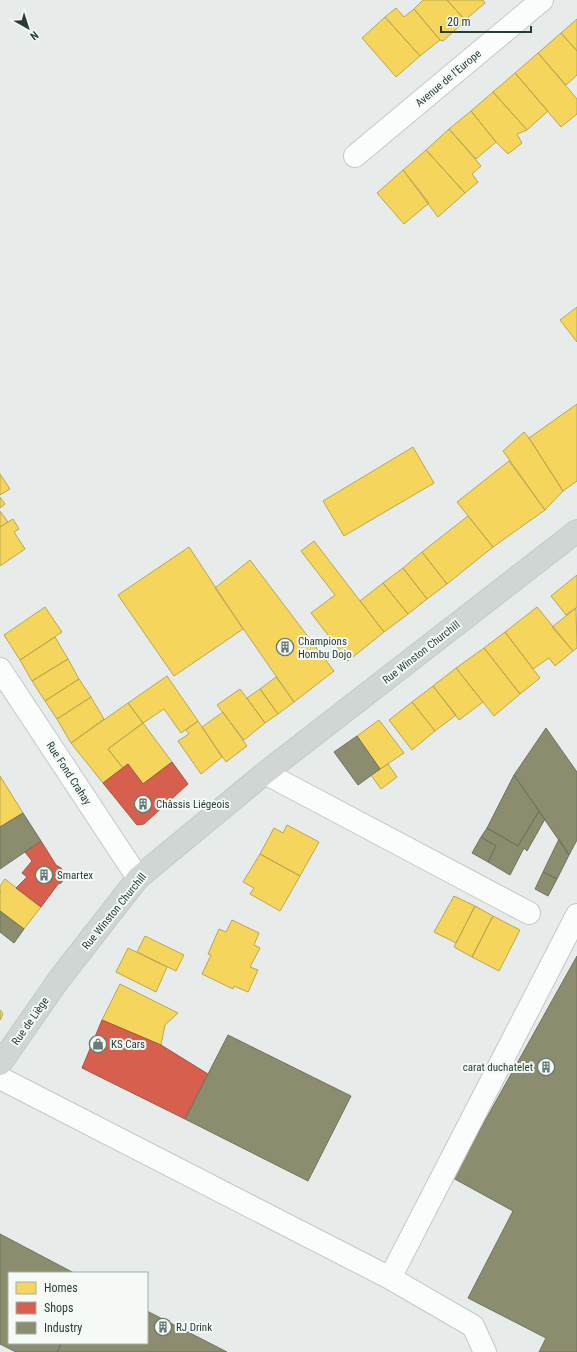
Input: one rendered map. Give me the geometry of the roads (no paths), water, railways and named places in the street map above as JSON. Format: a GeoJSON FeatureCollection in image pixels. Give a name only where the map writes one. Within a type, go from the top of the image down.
{"type":"FeatureCollection","features":[{"type":"Feature","properties":{"kind":"main road","name":"Rue Winston Churchill"},"geometry":{"type":"LineString","coordinates":[[60,978],[138,878],[265,773],[577,531]]}},
{"type":"Feature","properties":{"kind":"main road","name":"Rue de Liège"},"geometry":{"type":"LineString","coordinates":[[0,1064],[60,978]]}},
{"type":"Feature","properties":{"kind":"street","name":"Avenue de l'Europe"},"geometry":{"type":"LineString","coordinates":[[355,156],[542,0]]}},
{"type":"Feature","properties":{"kind":"street","name":"Rue Fond Crahay"},"geometry":{"type":"LineString","coordinates":[[0,669],[138,878]]}},
{"type":"Feature","properties":{"kind":"street"},"geometry":{"type":"LineString","coordinates":[[265,773],[529,913]]}},
{"type":"Feature","properties":{"kind":"street"},"geometry":{"type":"LineString","coordinates":[[390,1278],[577,915]]}},
{"type":"Feature","properties":{"kind":"street"},"geometry":{"type":"LineString","coordinates":[[0,1078],[390,1278],[473,1326],[485,1352]]}},
{"type":"Feature","properties":{"kind":"place","name":"Champions Hombu Dojo"},"geometry":{"type":"Point","coordinates":[285,647]}},
{"type":"Feature","properties":{"kind":"place","name":"Châssis Liégeois"},"geometry":{"type":"Point","coordinates":[143,804]}},
{"type":"Feature","properties":{"kind":"place","name":"Smartex"},"geometry":{"type":"Point","coordinates":[44,875]}},
{"type":"Feature","properties":{"kind":"place","name":"KS Cars"},"geometry":{"type":"Point","coordinates":[98,1044]}},
{"type":"Feature","properties":{"kind":"place","name":"carat duchatelet"},"geometry":{"type":"Point","coordinates":[546,1067]}},
{"type":"Feature","properties":{"kind":"place","name":"RJ Drink"},"geometry":{"type":"Point","coordinates":[163,1327]}}]}
